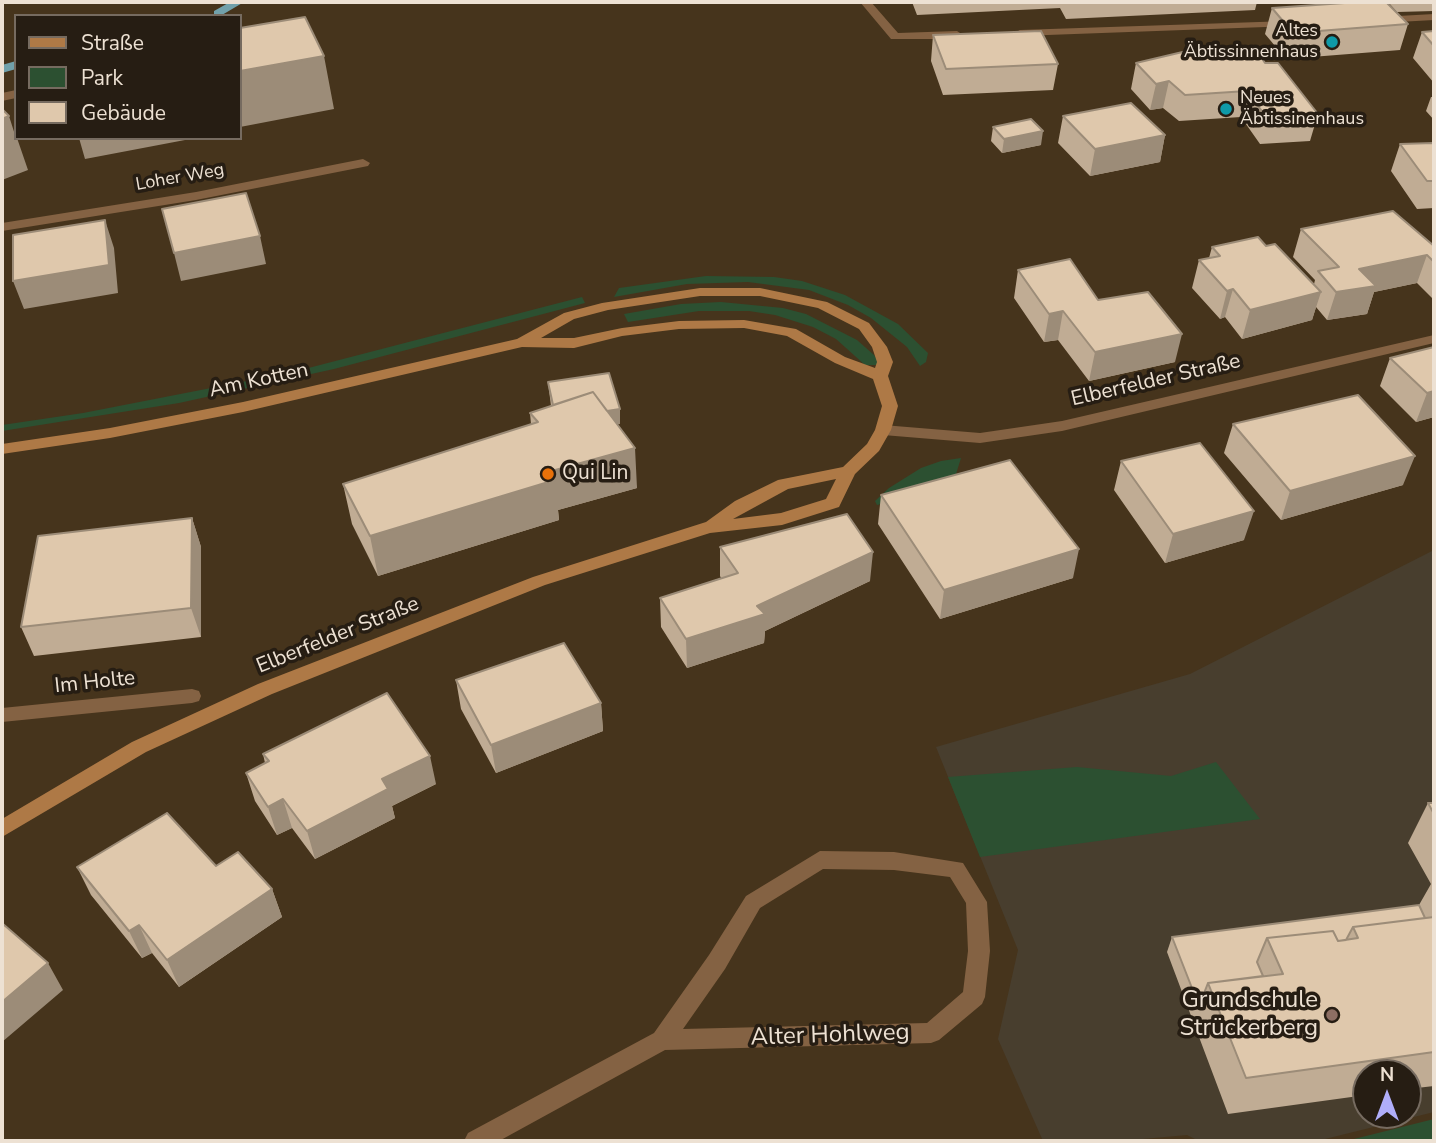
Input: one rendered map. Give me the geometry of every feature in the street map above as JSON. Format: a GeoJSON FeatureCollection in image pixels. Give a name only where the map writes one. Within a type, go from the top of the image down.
{"type":"FeatureCollection","features":[{"type":"Feature","properties":{"kind":"main road","name":"Am Kotten"},"geometry":{"type":"LineString","coordinates":[[522,342],[569,316],[607,306],[700,292],[760,292],[822,305],[864,326],[879,347],[885,362],[880,376],[890,406],[883,430]]}},
{"type":"Feature","properties":{"kind":"main road","name":"Am Kotten"},"geometry":{"type":"LineString","coordinates":[[2,449],[110,433],[243,407],[522,342],[574,343],[622,332],[679,325],[744,324],[792,332],[840,359],[880,376]]}},
{"type":"Feature","properties":{"kind":"main road"},"geometry":{"type":"LineString","coordinates":[[848,471],[873,447],[883,430]]}},
{"type":"Feature","properties":{"kind":"main road","name":"Elberfelder Straße"},"geometry":{"type":"LineString","coordinates":[[709,527],[741,505],[784,484],[848,471]]}},
{"type":"Feature","properties":{"kind":"main road","name":"Elberfelder Straße"},"geometry":{"type":"LineString","coordinates":[[2,829],[139,747],[265,688],[539,581],[709,527],[782,519],[833,503],[848,471]]}},
{"type":"Feature","properties":{"kind":"street"},"geometry":{"type":"LineString","coordinates":[[865,2],[895,37],[975,35]]}},
{"type":"Feature","properties":{"kind":"street"},"geometry":{"type":"LineString","coordinates":[[1365,20],[1434,17]]}},
{"type":"Feature","properties":{"kind":"street"},"geometry":{"type":"LineString","coordinates":[[1002,34],[1296,24]]}},
{"type":"Feature","properties":{"kind":"street","name":"Loher Weg"},"geometry":{"type":"LineString","coordinates":[[2,227],[196,196],[363,163]]}},
{"type":"Feature","properties":{"kind":"street","name":"Elberfelder Straße"},"geometry":{"type":"LineString","coordinates":[[883,430],[980,438],[1062,426],[1434,339]]}},
{"type":"Feature","properties":{"kind":"street","name":"Im Holte"},"geometry":{"type":"LineString","coordinates":[[2,715],[192,696]]}},
{"type":"Feature","properties":{"kind":"street","name":"Alter Hohlweg"},"geometry":{"type":"LineString","coordinates":[[476,1141],[662,1040],[717,962],[753,902],[820,860],[894,862],[956,869],[976,902],[979,951],[974,997],[932,1033],[662,1040]]}},
{"type":"Feature","properties":{"kind":"shaded area"},"geometry":{"type":"Polygon","coordinates":[[[1434,550],[1434,1112],[1422,1115],[1422,1059],[1352,1059],[1352,1129],[1365,1129],[1317,1141],[1199,1141],[1187,1135],[1121,1141],[1043,1141],[998,1039],[1018,950],[936,747],[1190,674],[1434,550]]]}},
{"type":"Feature","properties":{"kind":"green space"},"geometry":{"type":"Polygon","coordinates":[[[706,276],[774,277],[802,281],[845,295],[898,324],[928,353],[926,362],[920,366],[907,347],[871,318],[848,305],[809,290],[748,282],[687,284],[614,297],[619,288],[706,276]]]}},
{"type":"Feature","properties":{"kind":"green space"},"geometry":{"type":"Polygon","coordinates":[[[582,297],[585,303],[334,369],[179,403],[2,431],[2,425],[83,413],[293,372],[582,297]]]}},
{"type":"Feature","properties":{"kind":"green space"},"geometry":{"type":"Polygon","coordinates":[[[721,302],[783,308],[806,314],[857,340],[874,355],[878,361],[877,365],[865,365],[836,339],[813,327],[775,315],[749,311],[699,311],[628,322],[624,314],[681,304],[721,302]]]}},
{"type":"Feature","properties":{"kind":"green space"},"geometry":{"type":"Polygon","coordinates":[[[961,458],[952,487],[877,505],[875,501],[889,488],[921,468],[961,458]]]}},
{"type":"Feature","properties":{"kind":"green space"},"geometry":{"type":"Polygon","coordinates":[[[1216,762],[1260,819],[980,857],[948,777],[1077,767],[1171,776],[1216,762]]]}},
{"type":"Feature","properties":{"kind":"green space"},"geometry":{"type":"Polygon","coordinates":[[[1434,1119],[1434,1141],[1346,1141],[1394,1129],[1422,1129],[1422,1122],[1434,1119]]]}},
{"type":"Feature","properties":{"kind":"building"},"geometry":{"type":"Polygon","coordinates":[[[1386,2],[1408,24],[1293,33],[1272,8],[1386,2]]]}},
{"type":"Feature","properties":{"kind":"building"},"geometry":{"type":"Polygon","coordinates":[[[305,17],[324,56],[242,71],[242,28],[305,17]]]}},
{"type":"Feature","properties":{"kind":"building"},"geometry":{"type":"Polygon","coordinates":[[[1041,31],[1058,64],[946,69],[933,35],[1041,31]]]}},
{"type":"Feature","properties":{"kind":"building"},"geometry":{"type":"Polygon","coordinates":[[[1434,31],[1434,46],[1422,32],[1434,31]]]}},
{"type":"Feature","properties":{"kind":"building"},"geometry":{"type":"Polygon","coordinates":[[[1255,48],[1265,63],[1278,63],[1318,114],[1267,118],[1247,91],[1185,95],[1169,81],[1156,84],[1136,63],[1191,50],[1255,48]]]}},
{"type":"Feature","properties":{"kind":"building"},"geometry":{"type":"Polygon","coordinates":[[[1131,103],[1165,135],[1095,149],[1063,116],[1131,103]]]}},
{"type":"Feature","properties":{"kind":"building"},"geometry":{"type":"Polygon","coordinates":[[[2,109],[9,116],[2,119],[2,109]]]}},
{"type":"Feature","properties":{"kind":"building"},"geometry":{"type":"Polygon","coordinates":[[[1031,119],[1043,131],[1004,139],[993,127],[1031,119]]]}},
{"type":"Feature","properties":{"kind":"building"},"geometry":{"type":"Polygon","coordinates":[[[1434,143],[1434,181],[1427,181],[1400,144],[1434,143]]]}},
{"type":"Feature","properties":{"kind":"building"},"geometry":{"type":"Polygon","coordinates":[[[246,193],[260,236],[174,253],[162,209],[246,193]]]}},
{"type":"Feature","properties":{"kind":"building"},"geometry":{"type":"Polygon","coordinates":[[[1393,211],[1434,246],[1434,262],[1427,255],[1359,269],[1376,286],[1336,292],[1318,271],[1339,267],[1301,229],[1393,211]]]}},
{"type":"Feature","properties":{"kind":"building"},"geometry":{"type":"Polygon","coordinates":[[[105,220],[109,265],[13,281],[13,235],[105,220]]]}},
{"type":"Feature","properties":{"kind":"building"},"geometry":{"type":"Polygon","coordinates":[[[1258,237],[1266,246],[1275,244],[1321,292],[1250,310],[1233,289],[1227,291],[1199,260],[1220,256],[1212,247],[1258,237]]]}},
{"type":"Feature","properties":{"kind":"building"},"geometry":{"type":"Polygon","coordinates":[[[1070,259],[1098,300],[1148,292],[1182,334],[1095,352],[1063,311],[1049,314],[1018,270],[1070,259]]]}},
{"type":"Feature","properties":{"kind":"building"},"geometry":{"type":"Polygon","coordinates":[[[1434,347],[1434,391],[1427,393],[1390,358],[1434,347]]]}},
{"type":"Feature","properties":{"kind":"building"},"geometry":{"type":"Polygon","coordinates":[[[609,373],[620,409],[607,411],[593,392],[553,405],[548,382],[609,373]]]}},
{"type":"Feature","properties":{"kind":"building"},"geometry":{"type":"Polygon","coordinates":[[[593,392],[635,448],[548,472],[555,480],[370,536],[343,484],[538,422],[530,413],[593,392]]]}},
{"type":"Feature","properties":{"kind":"building"},"geometry":{"type":"Polygon","coordinates":[[[1358,395],[1415,456],[1290,491],[1233,424],[1358,395]]]}},
{"type":"Feature","properties":{"kind":"building"},"geometry":{"type":"Polygon","coordinates":[[[1200,443],[1254,511],[1173,534],[1121,461],[1200,443]]]}},
{"type":"Feature","properties":{"kind":"building"},"geometry":{"type":"Polygon","coordinates":[[[1010,460],[1079,549],[944,590],[881,495],[1010,460]]]}},
{"type":"Feature","properties":{"kind":"building"},"geometry":{"type":"Polygon","coordinates":[[[847,514],[873,552],[757,606],[765,614],[686,639],[660,598],[738,573],[720,547],[847,514]]]}},
{"type":"Feature","properties":{"kind":"building"},"geometry":{"type":"Polygon","coordinates":[[[192,518],[191,608],[21,627],[38,536],[192,518]]]}},
{"type":"Feature","properties":{"kind":"building"},"geometry":{"type":"Polygon","coordinates":[[[564,643],[601,703],[491,745],[456,680],[564,643]]]}},
{"type":"Feature","properties":{"kind":"building"},"geometry":{"type":"Polygon","coordinates":[[[387,693],[430,756],[382,779],[388,789],[307,831],[283,799],[268,807],[246,773],[269,761],[263,754],[387,693]]]}},
{"type":"Feature","properties":{"kind":"building"},"geometry":{"type":"Polygon","coordinates":[[[1428,803],[1434,803],[1434,814],[1428,803]]]}},
{"type":"Feature","properties":{"kind":"building"},"geometry":{"type":"Polygon","coordinates":[[[167,813],[216,866],[238,852],[272,889],[167,960],[139,925],[129,931],[77,867],[167,813]]]}},
{"type":"Feature","properties":{"kind":"building"},"geometry":{"type":"Polygon","coordinates":[[[1419,905],[1425,918],[1353,927],[1346,940],[1338,941],[1333,931],[1267,938],[1257,962],[1263,976],[1208,983],[1199,1006],[1172,937],[1419,905]]]}},
{"type":"Feature","properties":{"kind":"building","name":"Grundschule Strückerberg"},"geometry":{"type":"Polygon","coordinates":[[[1434,917],[1434,1052],[1383,1059],[1352,1059],[1352,1063],[1246,1078],[1208,983],[1283,974],[1267,938],[1333,931],[1338,941],[1358,938],[1353,927],[1434,917]]]}},
{"type":"Feature","properties":{"kind":"building"},"geometry":{"type":"Polygon","coordinates":[[[2,925],[48,963],[2,1002],[2,925]]]}},
{"type":"Feature","properties":{"kind":"waterway"},"geometry":{"type":"LineString","coordinates":[[218,13],[238,2]]}},
{"type":"Feature","properties":{"kind":"waterway"},"geometry":{"type":"LineString","coordinates":[[2,69],[14,66]]}},
{"type":"Feature","properties":{"kind":"place","name":"Altes Äbtissinnenhaus"},"geometry":{"type":"Point","coordinates":[1332,42]}},
{"type":"Feature","properties":{"kind":"place","name":"Neues Äbtissinenhaus"},"geometry":{"type":"Point","coordinates":[1226,109]}},
{"type":"Feature","properties":{"kind":"place","name":"Qui Lin"},"geometry":{"type":"Point","coordinates":[548,474]}},
{"type":"Feature","properties":{"kind":"place","name":"Grundschule Strückerberg"},"geometry":{"type":"Point","coordinates":[1332,1015]}}]}
